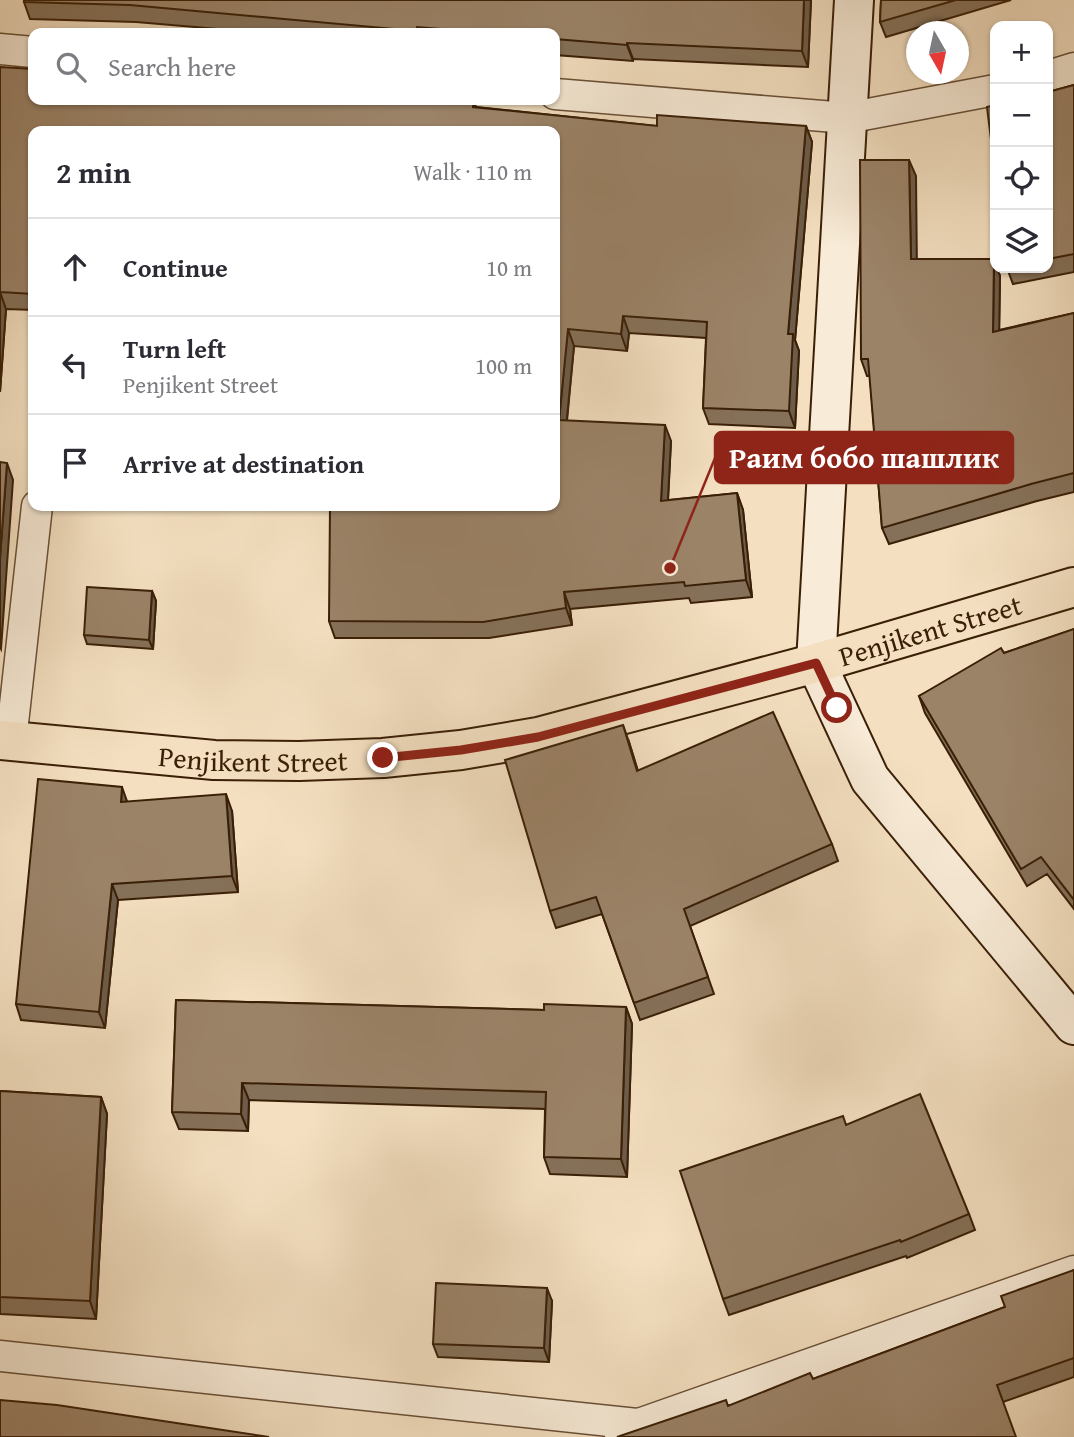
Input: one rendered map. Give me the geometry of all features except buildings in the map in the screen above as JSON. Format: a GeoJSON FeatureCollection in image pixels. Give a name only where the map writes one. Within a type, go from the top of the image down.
{"type":"FeatureCollection","features":[{"type":"Feature","properties":{"kind":"main road","name":"Penjikent Street"},"geometry":{"type":"LineString","coordinates":[[6,740],[214,760],[383,758],[461,750],[538,737],[816,663],[1074,587]]}},
{"type":"Feature","properties":{"kind":"street"},"geometry":{"type":"LineString","coordinates":[[853,0],[816,663],[870,779],[1074,1025]]}},
{"type":"Feature","properties":{"kind":"street"},"geometry":{"type":"LineString","coordinates":[[0,49],[28,52]]}},
{"type":"Feature","properties":{"kind":"street"},"geometry":{"type":"LineString","coordinates":[[1053,74],[1074,68]]}},
{"type":"Feature","properties":{"kind":"street"},"geometry":{"type":"LineString","coordinates":[[560,94],[847,118],[990,91]]}},
{"type":"Feature","properties":{"kind":"street"},"geometry":{"type":"LineString","coordinates":[[6,740],[36,511]]}},
{"type":"Feature","properties":{"kind":"street"},"geometry":{"type":"LineString","coordinates":[[601,1437],[1074,1271]]}},
{"type":"Feature","properties":{"kind":"street"},"geometry":{"type":"LineString","coordinates":[[0,1356],[636,1424]]}},
{"type":"Feature","properties":{"kind":"place","name":"Раим бобо шашлик"},"geometry":{"type":"Point","coordinates":[670,568]}},
{"type":"Feature","properties":{"kind":"route"},"geometry":{"type":"LineString","coordinates":[[383,758],[461,750],[538,737],[816,663],[837,708]]}}]}
